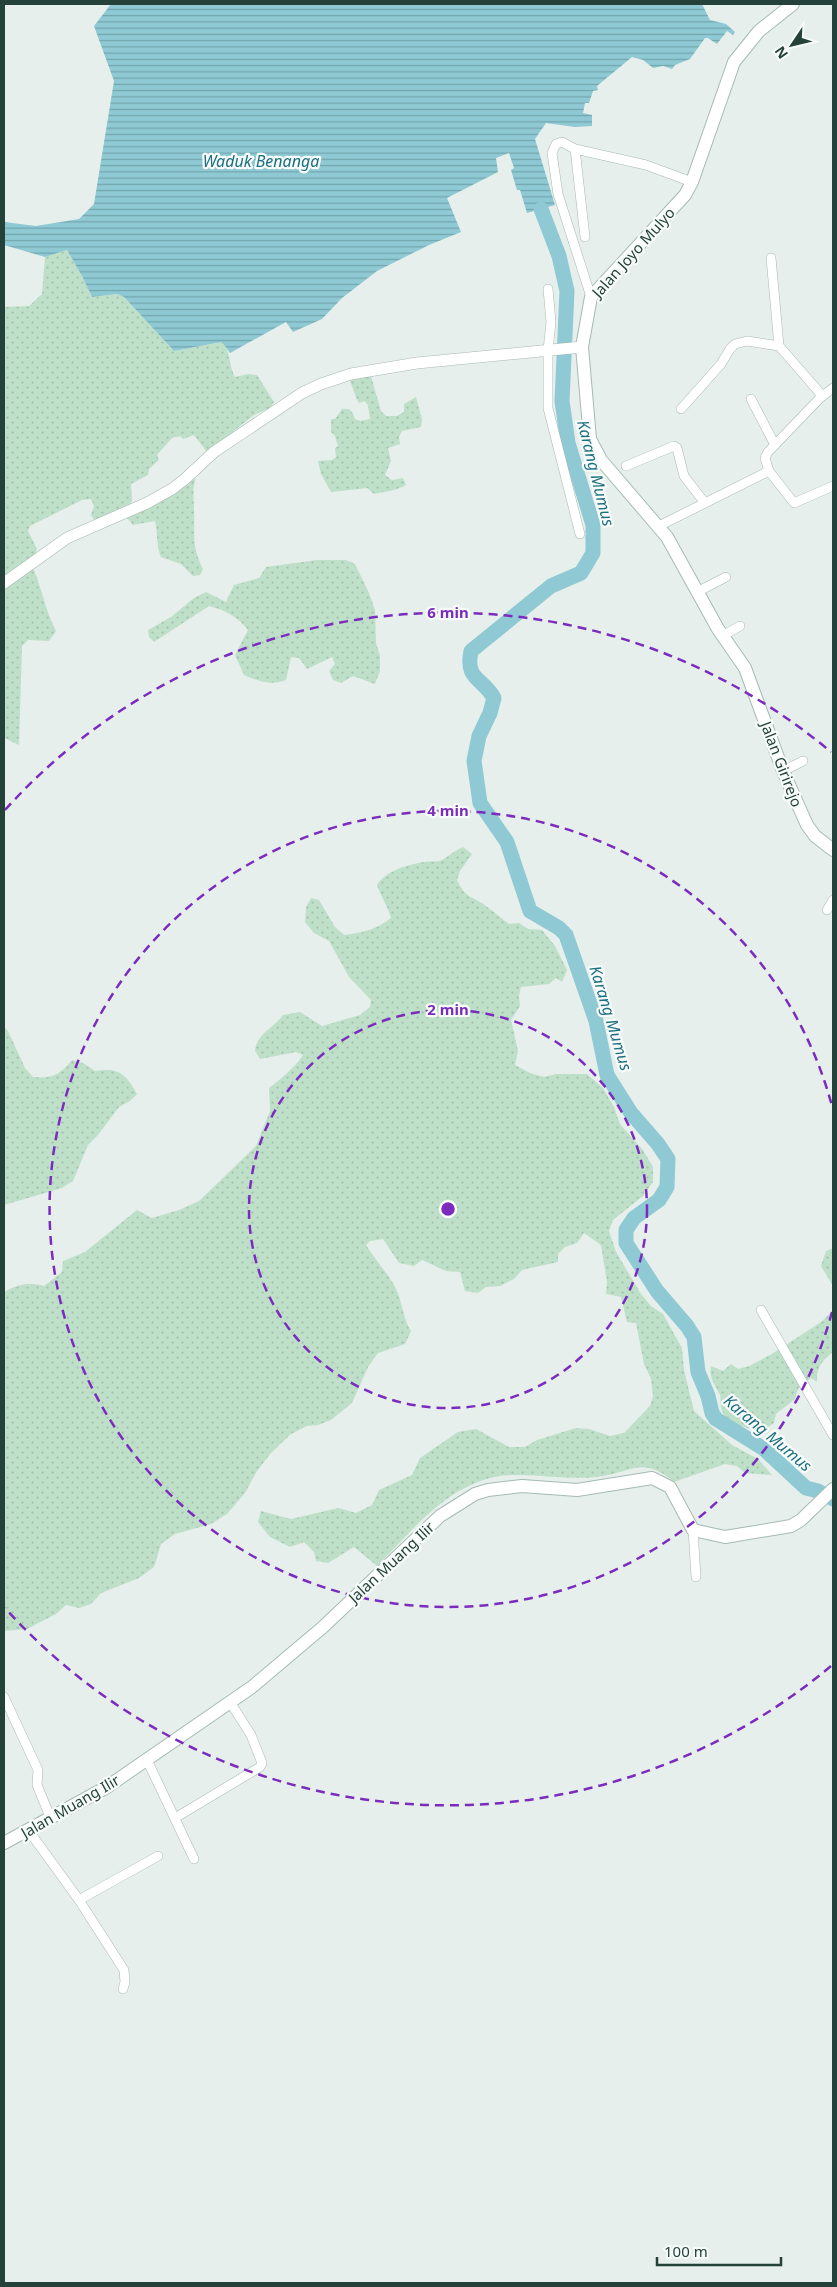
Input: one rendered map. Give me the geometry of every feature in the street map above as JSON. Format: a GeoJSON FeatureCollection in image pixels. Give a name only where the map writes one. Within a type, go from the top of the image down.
{"type":"FeatureCollection","features":[{"type":"Feature","properties":{"kind":"main road","name":"Jalan Joyo Mulyo"},"geometry":{"type":"LineString","coordinates":[[745,668],[722,636],[659,526],[607,467],[593,447],[587,422],[578,347],[591,297],[685,195],[692,182],[734,62],[759,31],[794,4]]}},
{"type":"Feature","properties":{"kind":"main road","name":"Jalan Girirejo"},"geometry":{"type":"LineString","coordinates":[[745,668],[783,771],[810,830],[833,850]]}},
{"type":"Feature","properties":{"kind":"main road","name":"Jalan Muang Ilir"},"geometry":{"type":"LineString","coordinates":[[4,1843],[107,1787],[252,1687],[322,1627],[440,1516],[463,1500],[488,1490],[505,1487],[522,1486],[577,1490],[652,1478],[670,1487],[693,1530]]}},
{"type":"Feature","properties":{"kind":"main road"},"geometry":{"type":"LineString","coordinates":[[693,1530],[725,1537],[791,1526],[810,1512],[833,1489]]}},
{"type":"Feature","properties":{"kind":"street"},"geometry":{"type":"LineString","coordinates":[[591,297],[558,194],[552,162],[552,153],[556,144],[562,142],[575,149],[646,165],[692,182]]}},
{"type":"Feature","properties":{"kind":"street"},"geometry":{"type":"LineString","coordinates":[[575,149],[585,237]]}},
{"type":"Feature","properties":{"kind":"street"},"geometry":{"type":"LineString","coordinates":[[771,258],[779,346],[820,393],[820,398]]}},
{"type":"Feature","properties":{"kind":"street"},"geometry":{"type":"LineString","coordinates":[[548,289],[551,322],[548,408],[550,424],[564,468],[580,534]]}},
{"type":"Feature","properties":{"kind":"street"},"geometry":{"type":"LineString","coordinates":[[681,409],[736,344],[747,341],[779,346]]}},
{"type":"Feature","properties":{"kind":"street"},"geometry":{"type":"LineString","coordinates":[[4,583],[67,538],[147,503],[172,489],[186,479],[214,452],[302,393],[321,384],[351,374],[418,363],[578,347]]}},
{"type":"Feature","properties":{"kind":"street"},"geometry":{"type":"LineString","coordinates":[[833,388],[820,398],[765,458],[769,471],[794,503],[833,486]]}},
{"type":"Feature","properties":{"kind":"street"},"geometry":{"type":"LineString","coordinates":[[751,399],[775,445]]}},
{"type":"Feature","properties":{"kind":"street"},"geometry":{"type":"LineString","coordinates":[[626,466],[674,446],[684,476],[705,503]]}},
{"type":"Feature","properties":{"kind":"street"},"geometry":{"type":"LineString","coordinates":[[659,526],[769,471]]}},
{"type":"Feature","properties":{"kind":"street"},"geometry":{"type":"LineString","coordinates":[[696,592],[726,577]]}},
{"type":"Feature","properties":{"kind":"street"},"geometry":{"type":"LineString","coordinates":[[722,636],[740,626]]}},
{"type":"Feature","properties":{"kind":"street"},"geometry":{"type":"LineString","coordinates":[[783,771],[803,761]]}},
{"type":"Feature","properties":{"kind":"street"},"geometry":{"type":"LineString","coordinates":[[827,910],[833,900]]}},
{"type":"Feature","properties":{"kind":"street"},"geometry":{"type":"LineString","coordinates":[[761,1310],[833,1435]]}},
{"type":"Feature","properties":{"kind":"street"},"geometry":{"type":"LineString","coordinates":[[693,1530],[696,1577]]}},
{"type":"Feature","properties":{"kind":"street"},"geometry":{"type":"LineString","coordinates":[[4,1697],[38,1770],[37,1785],[51,1818]]}},
{"type":"Feature","properties":{"kind":"street"},"geometry":{"type":"LineString","coordinates":[[175,1818],[260,1768],[262,1763],[251,1735],[230,1702]]}},
{"type":"Feature","properties":{"kind":"street"},"geometry":{"type":"LineString","coordinates":[[147,1760],[194,1859]]}},
{"type":"Feature","properties":{"kind":"street"},"geometry":{"type":"LineString","coordinates":[[29,1831],[79,1900],[124,1970],[125,1982],[123,1989]]}},
{"type":"Feature","properties":{"kind":"street"},"geometry":{"type":"LineString","coordinates":[[79,1900],[158,1856]]}},
{"type":"Feature","properties":{"kind":"green space"},"geometry":{"type":"Polygon","coordinates":[[[67,250],[92,297],[117,294],[124,297],[174,351],[223,342],[235,377],[248,374],[257,375],[274,402],[270,408],[254,415],[207,452],[194,435],[183,439],[180,436],[172,438],[157,455],[159,460],[149,469],[148,475],[131,484],[132,501],[130,505],[94,520],[91,515],[94,506],[91,499],[82,500],[30,526],[28,531],[37,549],[35,554],[4,576],[4,307],[29,306],[42,294],[45,257],[67,250]]]}},
{"type":"Feature","properties":{"kind":"green space"},"geometry":{"type":"Polygon","coordinates":[[[370,373],[381,411],[386,416],[397,416],[404,412],[404,404],[416,397],[422,419],[421,427],[402,431],[399,437],[400,444],[388,448],[391,461],[385,475],[392,480],[403,478],[406,485],[395,490],[374,494],[367,488],[331,492],[321,474],[318,461],[332,460],[336,457],[335,448],[338,446],[335,436],[331,432],[331,419],[335,419],[342,409],[347,409],[351,411],[355,419],[360,421],[370,419],[368,405],[364,401],[359,403],[349,378],[370,373]]]}},
{"type":"Feature","properties":{"kind":"green space"},"geometry":{"type":"Polygon","coordinates":[[[196,478],[193,494],[194,540],[203,569],[200,575],[193,576],[181,564],[161,557],[155,521],[133,525],[127,518],[120,517],[196,478]]]}},
{"type":"Feature","properties":{"kind":"green space"},"geometry":{"type":"Polygon","coordinates":[[[317,560],[346,560],[355,564],[369,593],[375,610],[376,643],[380,656],[380,671],[375,684],[353,676],[341,683],[333,680],[329,671],[335,664],[332,657],[307,669],[299,658],[291,657],[286,680],[281,682],[265,682],[244,675],[235,655],[248,630],[231,615],[209,606],[154,642],[149,637],[148,630],[171,617],[194,598],[206,592],[226,602],[234,585],[259,578],[266,567],[317,560]]]}},
{"type":"Feature","properties":{"kind":"green space"},"geometry":{"type":"Polygon","coordinates":[[[29,569],[34,570],[56,631],[49,641],[28,640],[22,646],[19,745],[4,738],[4,588],[29,569]]]}},
{"type":"Feature","properties":{"kind":"green space"},"geometry":{"type":"Polygon","coordinates":[[[463,847],[472,854],[460,871],[457,880],[464,891],[509,924],[519,923],[528,929],[542,930],[555,946],[567,970],[562,982],[556,978],[549,984],[521,987],[519,996],[520,1006],[511,1020],[518,1051],[515,1065],[530,1073],[544,1077],[556,1074],[587,1074],[603,1088],[614,1107],[620,1124],[643,1150],[653,1167],[653,1182],[643,1196],[613,1220],[609,1231],[616,1252],[641,1294],[651,1306],[663,1314],[682,1348],[684,1370],[694,1411],[732,1445],[758,1459],[772,1475],[745,1473],[737,1466],[725,1464],[674,1482],[653,1469],[644,1467],[586,1478],[512,1475],[491,1478],[471,1485],[437,1507],[377,1566],[354,1547],[328,1563],[316,1561],[314,1552],[304,1542],[290,1547],[270,1537],[258,1522],[261,1511],[291,1519],[338,1508],[356,1513],[372,1505],[379,1490],[412,1475],[420,1458],[458,1432],[476,1429],[509,1447],[525,1447],[537,1440],[576,1428],[589,1429],[610,1436],[624,1433],[650,1406],[653,1396],[651,1379],[644,1364],[636,1323],[627,1322],[621,1297],[606,1294],[607,1282],[601,1245],[584,1233],[577,1243],[565,1247],[558,1254],[558,1262],[522,1270],[514,1279],[500,1286],[486,1287],[478,1293],[465,1291],[460,1272],[446,1271],[422,1260],[414,1266],[399,1263],[383,1239],[370,1241],[366,1245],[395,1287],[411,1331],[405,1344],[378,1353],[368,1367],[352,1403],[331,1420],[318,1425],[307,1426],[291,1434],[271,1453],[257,1471],[245,1493],[227,1514],[211,1524],[175,1534],[161,1544],[154,1567],[139,1578],[101,1593],[91,1604],[79,1608],[66,1605],[56,1614],[27,1629],[4,1631],[4,1292],[24,1284],[44,1286],[62,1272],[63,1261],[85,1252],[137,1210],[152,1218],[179,1210],[199,1201],[256,1146],[270,1111],[269,1088],[288,1073],[303,1055],[296,1052],[260,1059],[255,1051],[262,1035],[283,1015],[300,1012],[322,1026],[360,1015],[370,1007],[371,1000],[349,977],[329,941],[314,933],[305,922],[306,907],[311,898],[319,900],[335,927],[344,935],[369,930],[391,918],[377,885],[381,880],[392,872],[404,867],[424,862],[440,861],[463,847]]]}},
{"type":"Feature","properties":{"kind":"green space"},"geometry":{"type":"Polygon","coordinates":[[[4,1027],[8,1031],[25,1068],[33,1077],[55,1075],[72,1060],[83,1063],[95,1071],[116,1071],[129,1081],[137,1094],[130,1101],[119,1107],[88,1145],[73,1181],[62,1188],[4,1205],[4,1027]]]}},
{"type":"Feature","properties":{"kind":"green space"},"geometry":{"type":"Polygon","coordinates":[[[833,1248],[833,1286],[821,1266],[826,1251],[833,1248]]]}},
{"type":"Feature","properties":{"kind":"green space"},"geometry":{"type":"Polygon","coordinates":[[[833,1310],[833,1352],[821,1364],[817,1382],[811,1378],[802,1384],[798,1389],[795,1399],[776,1414],[774,1423],[762,1431],[731,1422],[723,1413],[720,1395],[712,1378],[711,1366],[723,1371],[731,1364],[738,1369],[749,1366],[772,1354],[821,1322],[833,1310]]]}},
{"type":"Feature","properties":{"kind":"water","name":"Waduk Benanga"},"geometry":{"type":"Polygon","coordinates":[[[111,4],[702,4],[710,20],[726,24],[735,32],[733,35],[727,31],[717,44],[705,38],[690,59],[675,65],[672,69],[663,66],[653,68],[643,60],[632,57],[597,86],[598,90],[593,91],[589,103],[585,103],[583,113],[592,115],[592,126],[575,127],[546,123],[535,139],[555,205],[527,213],[511,170],[514,168],[509,153],[496,158],[498,172],[447,198],[461,232],[429,245],[377,271],[342,298],[322,319],[293,332],[286,322],[230,353],[222,342],[174,351],[124,297],[117,294],[92,297],[67,250],[45,257],[4,245],[4,222],[36,226],[79,219],[94,204],[114,81],[94,26],[111,4]]]}},
{"type":"Feature","properties":{"kind":"waterway","name":"Karang Mumus"},"geometry":{"type":"LineString","coordinates":[[541,209],[559,256],[567,291],[562,401],[568,443],[593,525],[593,553],[581,573],[551,586],[471,651],[470,668],[472,673],[494,698],[490,713],[479,736],[474,761],[480,803],[507,842],[530,911],[559,928],[566,935],[596,1021],[607,1075],[631,1113],[658,1144],[668,1159],[667,1187],[659,1200],[634,1218],[626,1230],[626,1243],[657,1291],[694,1337],[698,1372],[708,1396],[712,1413],[716,1419],[764,1449],[806,1488],[818,1491],[833,1499]]}}]}
